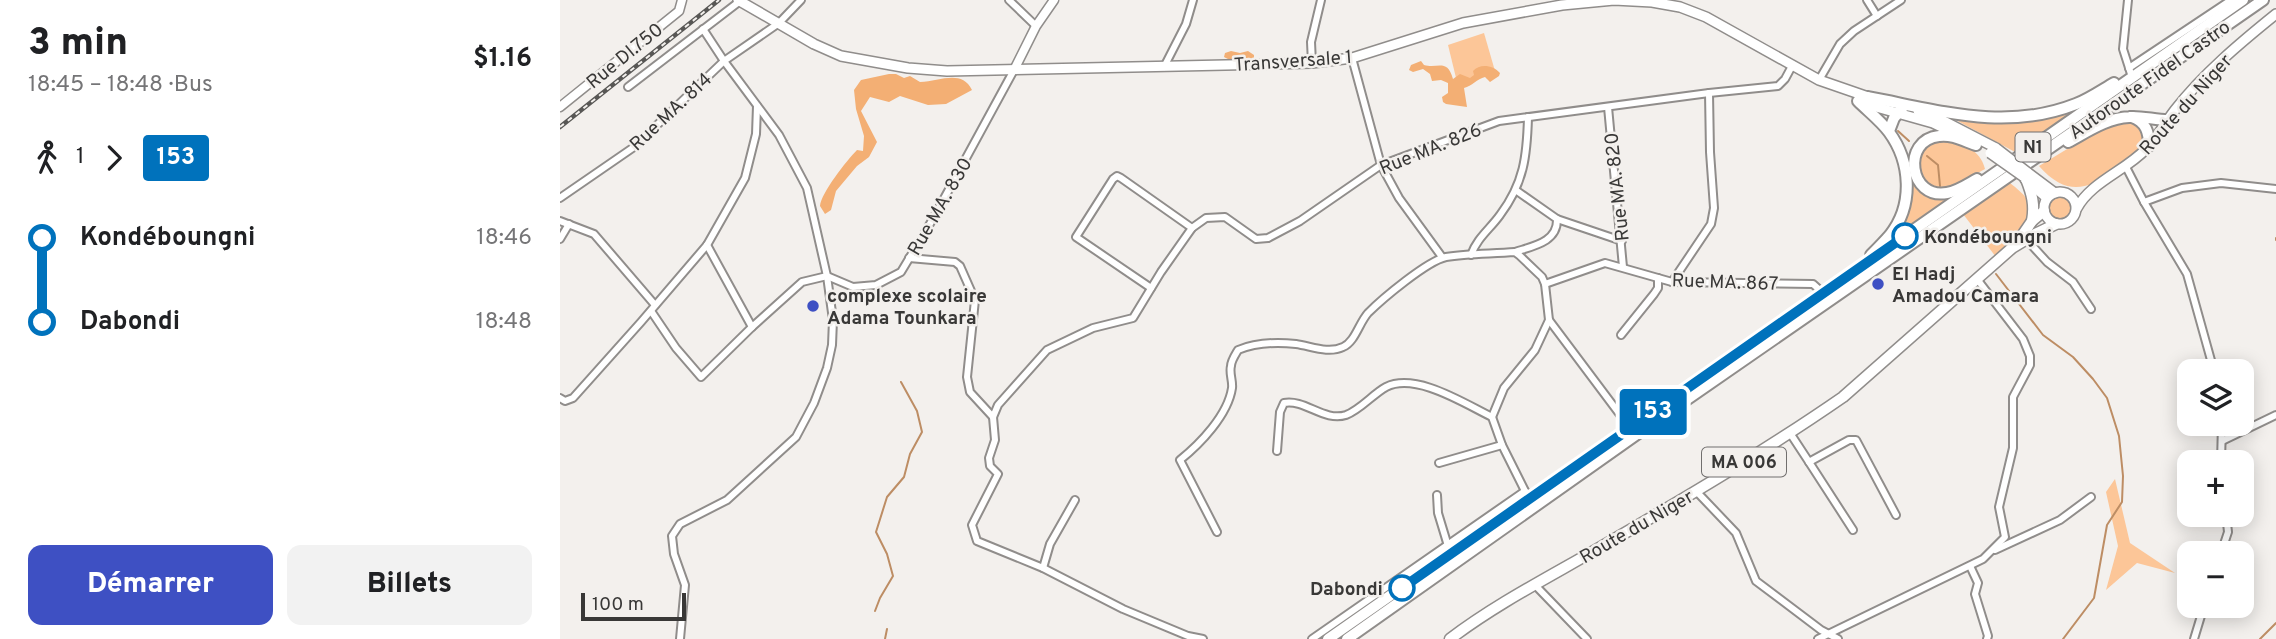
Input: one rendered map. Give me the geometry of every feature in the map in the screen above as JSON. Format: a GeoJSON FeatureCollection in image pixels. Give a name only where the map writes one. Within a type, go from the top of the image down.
{"type":"FeatureCollection","features":[{"type":"Feature","properties":{"kind":"highway","name":"Autoroute Fidel Castro"},"geometry":{"type":"LineString","coordinates":[[1328,639],[1527,495],[1630,428],[2243,0]]}},
{"type":"Feature","properties":{"kind":"highway","name":"Autoroute Fidel Castro"},"geometry":{"type":"LineString","coordinates":[[1347,639],[2263,0]]}},
{"type":"Feature","properties":{"kind":"highway"},"geometry":{"type":"LineString","coordinates":[[1862,99],[1971,117],[2010,119],[2054,111],[2078,103],[2130,71],[2148,66]]}},
{"type":"Feature","properties":{"kind":"highway"},"geometry":{"type":"LineString","coordinates":[[1854,273],[1890,235],[1905,206],[1907,195],[1905,168],[1900,151],[1889,131],[1862,99]]}},
{"type":"Feature","properties":{"kind":"highway"},"geometry":{"type":"LineString","coordinates":[[1889,131],[1900,110]]}},
{"type":"Feature","properties":{"kind":"highway"},"geometry":{"type":"LineString","coordinates":[[2008,176],[2101,124],[2130,116],[2168,120]]}},
{"type":"Feature","properties":{"kind":"highway"},"geometry":{"type":"LineString","coordinates":[[2130,116],[2137,118],[2146,127],[2149,146]]}},
{"type":"Feature","properties":{"kind":"highway"},"geometry":{"type":"LineString","coordinates":[[1976,145],[1948,136],[1932,137],[1920,145],[1914,158],[1916,179],[1930,191],[1948,192],[2022,154]]}},
{"type":"Feature","properties":{"kind":"main road","name":"Transversale 1"},"geometry":{"type":"LineString","coordinates":[[739,0],[814,44],[841,55],[879,63],[947,71],[1312,63],[1352,58],[1463,23],[1562,5],[1615,0],[1683,4],[1836,88],[1862,99],[1936,117],[1993,151],[2051,196]]}},
{"type":"Feature","properties":{"kind":"main road","name":"Route du Niger"},"geometry":{"type":"LineString","coordinates":[[2077,208],[2082,198],[2126,167],[2149,146],[2210,71],[2276,14]]}},
{"type":"Feature","properties":{"kind":"main road","name":"Transversale 1"},"geometry":{"type":"LineString","coordinates":[[1900,110],[1993,151]]}},
{"type":"Feature","properties":{"kind":"main road"},"geometry":{"type":"LineString","coordinates":[[2026,176],[2033,197],[2032,221]]}},
{"type":"Feature","properties":{"kind":"main road","name":"Route du Niger"},"geometry":{"type":"LineString","coordinates":[[2070,195],[2091,191]]}},
{"type":"Feature","properties":{"kind":"main road"},"geometry":{"type":"LineString","coordinates":[[2066,193],[2070,195],[2077,208],[2070,221],[2056,224],[2048,219],[2044,211],[2051,196],[2066,193]]}},
{"type":"Feature","properties":{"kind":"main road","name":"Route du Niger"},"geometry":{"type":"LineString","coordinates":[[2012,248],[2032,221],[2044,211]]}},
{"type":"Feature","properties":{"kind":"main road","name":"Route du Niger"},"geometry":{"type":"LineString","coordinates":[[1450,639],[1486,613],[1696,491],[1843,397],[2012,248],[2056,224]]}},
{"type":"Feature","properties":{"kind":"street","name":"Rue DI.750"},"geometry":{"type":"LineString","coordinates":[[560,107],[679,11],[682,0]]}},
{"type":"Feature","properties":{"kind":"street"},"geometry":{"type":"LineString","coordinates":[[628,87],[739,0]]}},
{"type":"Feature","properties":{"kind":"street","name":"Rue MA. 814"},"geometry":{"type":"LineString","coordinates":[[560,198],[634,147],[724,61],[779,23],[802,0]]}},
{"type":"Feature","properties":{"kind":"street"},"geometry":{"type":"LineString","coordinates":[[1009,0],[1036,26]]}},
{"type":"Feature","properties":{"kind":"street"},"geometry":{"type":"LineString","coordinates":[[1014,70],[1036,26],[1054,0]]}},
{"type":"Feature","properties":{"kind":"street"},"geometry":{"type":"LineString","coordinates":[[1164,68],[1186,24],[1193,0]]}},
{"type":"Feature","properties":{"kind":"street"},"geometry":{"type":"LineString","coordinates":[[1312,63],[1311,42],[1321,0]]}},
{"type":"Feature","properties":{"kind":"street"},"geometry":{"type":"LineString","coordinates":[[1867,0],[1877,16]]}},
{"type":"Feature","properties":{"kind":"street"},"geometry":{"type":"LineString","coordinates":[[1819,80],[1840,44],[1854,30],[1901,0]]}},
{"type":"Feature","properties":{"kind":"street"},"geometry":{"type":"LineString","coordinates":[[2128,0],[2123,49],[2130,71],[2231,0]]}},
{"type":"Feature","properties":{"kind":"street"},"geometry":{"type":"LineString","coordinates":[[680,639],[685,585],[674,554],[672,536],[680,524],[727,499],[796,437],[814,403],[827,368],[832,345],[833,320],[827,276],[807,188],[779,135],[703,29]]}},
{"type":"Feature","properties":{"kind":"street"},"geometry":{"type":"LineString","coordinates":[[1352,58],[1381,165],[1399,198],[1442,257]]}},
{"type":"Feature","properties":{"kind":"street","name":"Rue MA. 826"},"geometry":{"type":"LineString","coordinates":[[1192,228],[1206,218],[1226,217],[1256,239],[1268,238],[1300,221],[1381,165],[1499,121],[1778,86],[1792,65]]}},
{"type":"Feature","properties":{"kind":"street","name":"Rue MA. 830"},"geometry":{"type":"LineString","coordinates":[[827,276],[852,286],[876,285],[901,272],[1014,70]]}},
{"type":"Feature","properties":{"kind":"street"},"geometry":{"type":"LineString","coordinates":[[1672,282],[1711,224],[1714,208],[1709,93]]}},
{"type":"Feature","properties":{"kind":"street"},"geometry":{"type":"LineString","coordinates":[[560,398],[565,401],[573,398],[706,245],[745,178],[756,134],[757,104]]}},
{"type":"Feature","properties":{"kind":"street","name":"Rue MA. 820"},"geometry":{"type":"LineString","coordinates":[[1608,107],[1623,267]]}},
{"type":"Feature","properties":{"kind":"street"},"geometry":{"type":"LineString","coordinates":[[1471,255],[1476,242],[1517,191],[1527,149],[1528,117]]}},
{"type":"Feature","properties":{"kind":"street"},"geometry":{"type":"LineString","coordinates":[[2126,167],[2187,274],[2211,359]]}},
{"type":"Feature","properties":{"kind":"street"},"geometry":{"type":"LineString","coordinates":[[1151,288],[1076,237],[1117,176],[1192,228],[1133,318],[1093,328],[1047,350],[999,405],[993,417],[995,440],[989,458],[990,466],[999,474],[978,511],[972,525],[973,533],[977,541],[1043,568],[1123,609],[1188,636],[1203,639]]}},
{"type":"Feature","properties":{"kind":"street"},"geometry":{"type":"LineString","coordinates":[[2144,202],[2182,188],[2221,183],[2276,189]]}},
{"type":"Feature","properties":{"kind":"street"},"geometry":{"type":"LineString","coordinates":[[1517,191],[1557,219],[1622,241]]}},
{"type":"Feature","properties":{"kind":"street"},"geometry":{"type":"LineString","coordinates":[[1217,532],[1180,460],[1197,446],[1213,427],[1229,398],[1232,387],[1230,365],[1238,350],[1267,344],[1293,344],[1329,350],[1342,348],[1349,344],[1363,319],[1379,301],[1442,257],[1515,253],[1548,240],[1558,227],[1557,219]]}},
{"type":"Feature","properties":{"kind":"street"},"geometry":{"type":"LineString","coordinates":[[560,221],[594,234],[653,308],[701,377],[802,282],[827,276]]}},
{"type":"Feature","properties":{"kind":"street"},"geometry":{"type":"LineString","coordinates":[[560,239],[569,225]]}},
{"type":"Feature","properties":{"kind":"street"},"geometry":{"type":"LineString","coordinates":[[2026,239],[2047,262],[2073,282],[2091,309]]}},
{"type":"Feature","properties":{"kind":"street"},"geometry":{"type":"LineString","coordinates":[[706,245],[752,327]]}},
{"type":"Feature","properties":{"kind":"street"},"geometry":{"type":"LineString","coordinates":[[1515,253],[1542,277],[1549,320],[1630,428]]}},
{"type":"Feature","properties":{"kind":"street"},"geometry":{"type":"LineString","coordinates":[[909,258],[955,262],[960,266],[975,300],[967,377],[970,392],[993,417]]}},
{"type":"Feature","properties":{"kind":"street","name":"Rue MA. 867"},"geometry":{"type":"LineString","coordinates":[[1545,284],[1605,263],[1672,282],[1813,284],[1824,293]]}},
{"type":"Feature","properties":{"kind":"street"},"geometry":{"type":"LineString","coordinates":[[1621,335],[1658,288],[1658,278]]}},
{"type":"Feature","properties":{"kind":"street"},"geometry":{"type":"LineString","coordinates":[[1818,639],[1983,559],[2005,537],[1999,507],[2013,448],[2013,397],[2030,365],[2030,356],[2023,339],[1977,279]]}},
{"type":"Feature","properties":{"kind":"street"},"geometry":{"type":"LineString","coordinates":[[1312,639],[1527,495],[1502,445],[1492,417],[1504,388],[1535,350],[1549,320]]}},
{"type":"Feature","properties":{"kind":"street"},"geometry":{"type":"LineString","coordinates":[[1277,451],[1280,412],[1284,403],[1292,401],[1330,415],[1346,415],[1388,387],[1404,382],[1435,389],[1492,417]]}},
{"type":"Feature","properties":{"kind":"street"},"geometry":{"type":"LineString","coordinates":[[2222,441],[2276,415]]}},
{"type":"Feature","properties":{"kind":"street"},"geometry":{"type":"LineString","coordinates":[[1790,433],[1853,530]]}},
{"type":"Feature","properties":{"kind":"street"},"geometry":{"type":"LineString","coordinates":[[2222,436],[2222,450]]}},
{"type":"Feature","properties":{"kind":"street"},"geometry":{"type":"LineString","coordinates":[[1809,462],[1849,440],[1856,440],[1896,515]]}},
{"type":"Feature","properties":{"kind":"street"},"geometry":{"type":"LineString","coordinates":[[1439,463],[1502,445]]}},
{"type":"Feature","properties":{"kind":"street"},"geometry":{"type":"LineString","coordinates":[[1696,491],[1736,533],[1756,581],[1828,634],[1839,639]]}},
{"type":"Feature","properties":{"kind":"street"},"geometry":{"type":"LineString","coordinates":[[1437,495],[1438,513],[1448,546]]}},
{"type":"Feature","properties":{"kind":"street"},"geometry":{"type":"LineString","coordinates":[[1990,553],[2060,520],[2091,497]]}},
{"type":"Feature","properties":{"kind":"street"},"geometry":{"type":"LineString","coordinates":[[1043,568],[1050,544],[1075,500]]}},
{"type":"Feature","properties":{"kind":"street"},"geometry":{"type":"LineString","coordinates":[[1970,566],[1978,583],[1975,594],[1987,639]]}},
{"type":"Feature","properties":{"kind":"street"},"geometry":{"type":"LineString","coordinates":[[1535,585],[1587,639]]}},
{"type":"Feature","properties":{"kind":"street"},"geometry":{"type":"LineString","coordinates":[[2194,639],[2200,618]]}},
{"type":"Feature","properties":{"kind":"shaded area"},"geometry":{"type":"Polygon","coordinates":[[[1484,33],[1495,71],[1458,86],[1448,45],[1484,33]]]}},
{"type":"Feature","properties":{"kind":"shaded area"},"geometry":{"type":"Polygon","coordinates":[[[1248,51],[1254,55],[1254,59],[1230,60],[1224,57],[1225,53],[1248,51]]]}},
{"type":"Feature","properties":{"kind":"shaded area"},"geometry":{"type":"Polygon","coordinates":[[[1421,61],[1424,65],[1445,66],[1453,79],[1460,74],[1470,78],[1476,68],[1483,66],[1494,68],[1500,73],[1490,82],[1485,77],[1464,88],[1467,107],[1446,104],[1442,97],[1448,93],[1448,83],[1441,80],[1432,81],[1430,74],[1423,69],[1413,72],[1409,70],[1411,65],[1421,61]]]}},
{"type":"Feature","properties":{"kind":"shaded area"},"geometry":{"type":"Polygon","coordinates":[[[889,74],[904,78],[910,76],[920,82],[956,78],[968,84],[972,90],[946,104],[928,105],[900,96],[889,102],[870,97],[861,111],[877,142],[869,157],[857,166],[836,191],[831,210],[825,214],[820,206],[821,200],[830,185],[857,150],[863,151],[864,136],[854,90],[861,80],[889,74]]]}},
{"type":"Feature","properties":{"kind":"shaded area"},"geometry":{"type":"Polygon","coordinates":[[[2078,110],[2015,152],[1954,119],[2016,123],[2078,110]]]}},
{"type":"Feature","properties":{"kind":"shaded area"},"geometry":{"type":"Polygon","coordinates":[[[2131,119],[2144,131],[2144,147],[2093,184],[2067,186],[2053,179],[2039,166],[2102,128],[2131,119]]]}},
{"type":"Feature","properties":{"kind":"shaded area"},"geometry":{"type":"Polygon","coordinates":[[[1942,139],[1969,148],[1979,156],[1985,169],[1952,187],[1938,191],[1920,179],[1918,155],[1930,143],[1942,139]]]}},
{"type":"Feature","properties":{"kind":"shaded area"},"geometry":{"type":"Polygon","coordinates":[[[1911,176],[1920,190],[1955,197],[1896,236],[1911,176]]]}},
{"type":"Feature","properties":{"kind":"shaded area"},"geometry":{"type":"Polygon","coordinates":[[[2010,183],[2028,200],[2031,210],[2026,226],[1996,257],[1963,214],[2010,183]]]}},
{"type":"Feature","properties":{"kind":"shaded area"},"geometry":{"type":"Polygon","coordinates":[[[2060,195],[2069,199],[2073,208],[2069,217],[2060,221],[2051,217],[2047,208],[2051,199],[2060,195]]]}},
{"type":"Feature","properties":{"kind":"shaded area"},"geometry":{"type":"Polygon","coordinates":[[[2115,479],[2130,543],[2175,573],[2137,563],[2106,590],[2118,546],[2106,492],[2115,479]]]}},
{"type":"Feature","properties":{"kind":"waterway"},"geometry":{"type":"LineString","coordinates":[[1898,131],[1909,141]]}},
{"type":"Feature","properties":{"kind":"waterway"},"geometry":{"type":"LineString","coordinates":[[1927,156],[1938,165],[1940,186]]}},
{"type":"Feature","properties":{"kind":"waterway"},"geometry":{"type":"LineString","coordinates":[[1996,274],[2043,335],[2073,357],[2093,379],[2107,398],[2119,436],[2123,476],[2122,502],[2107,525],[2094,598],[2063,639]]}},
{"type":"Feature","properties":{"kind":"waterway"},"geometry":{"type":"LineString","coordinates":[[875,611],[893,576],[887,554],[876,532],[887,497],[904,477],[910,454],[922,432],[917,411],[901,382]]}},
{"type":"Feature","properties":{"kind":"waterway"},"geometry":{"type":"LineString","coordinates":[[2260,639],[2276,623]]}},
{"type":"Feature","properties":{"kind":"waterway"},"geometry":{"type":"LineString","coordinates":[[885,639],[887,629]]}},
{"type":"Feature","properties":{"kind":"railway"},"geometry":{"type":"LineString","coordinates":[[560,127],[719,0]]}},
{"type":"Feature","properties":{"kind":"bus line","name":"153"},"geometry":{"type":"LineString","coordinates":[[1402,588],[1905,236]]}},
{"type":"Feature","properties":{"kind":"place","name":"Kondéboungni"},"geometry":{"type":"Point","coordinates":[1905,236]}},
{"type":"Feature","properties":{"kind":"place","name":"El Hadj Amadou Camara"},"geometry":{"type":"Point","coordinates":[1878,284]}},
{"type":"Feature","properties":{"kind":"place","name":"complexe scolaire Adama Tounkara"},"geometry":{"type":"Point","coordinates":[813,306]}},
{"type":"Feature","properties":{"kind":"place","name":"Dabondi"},"geometry":{"type":"Point","coordinates":[1402,588]}}]}
